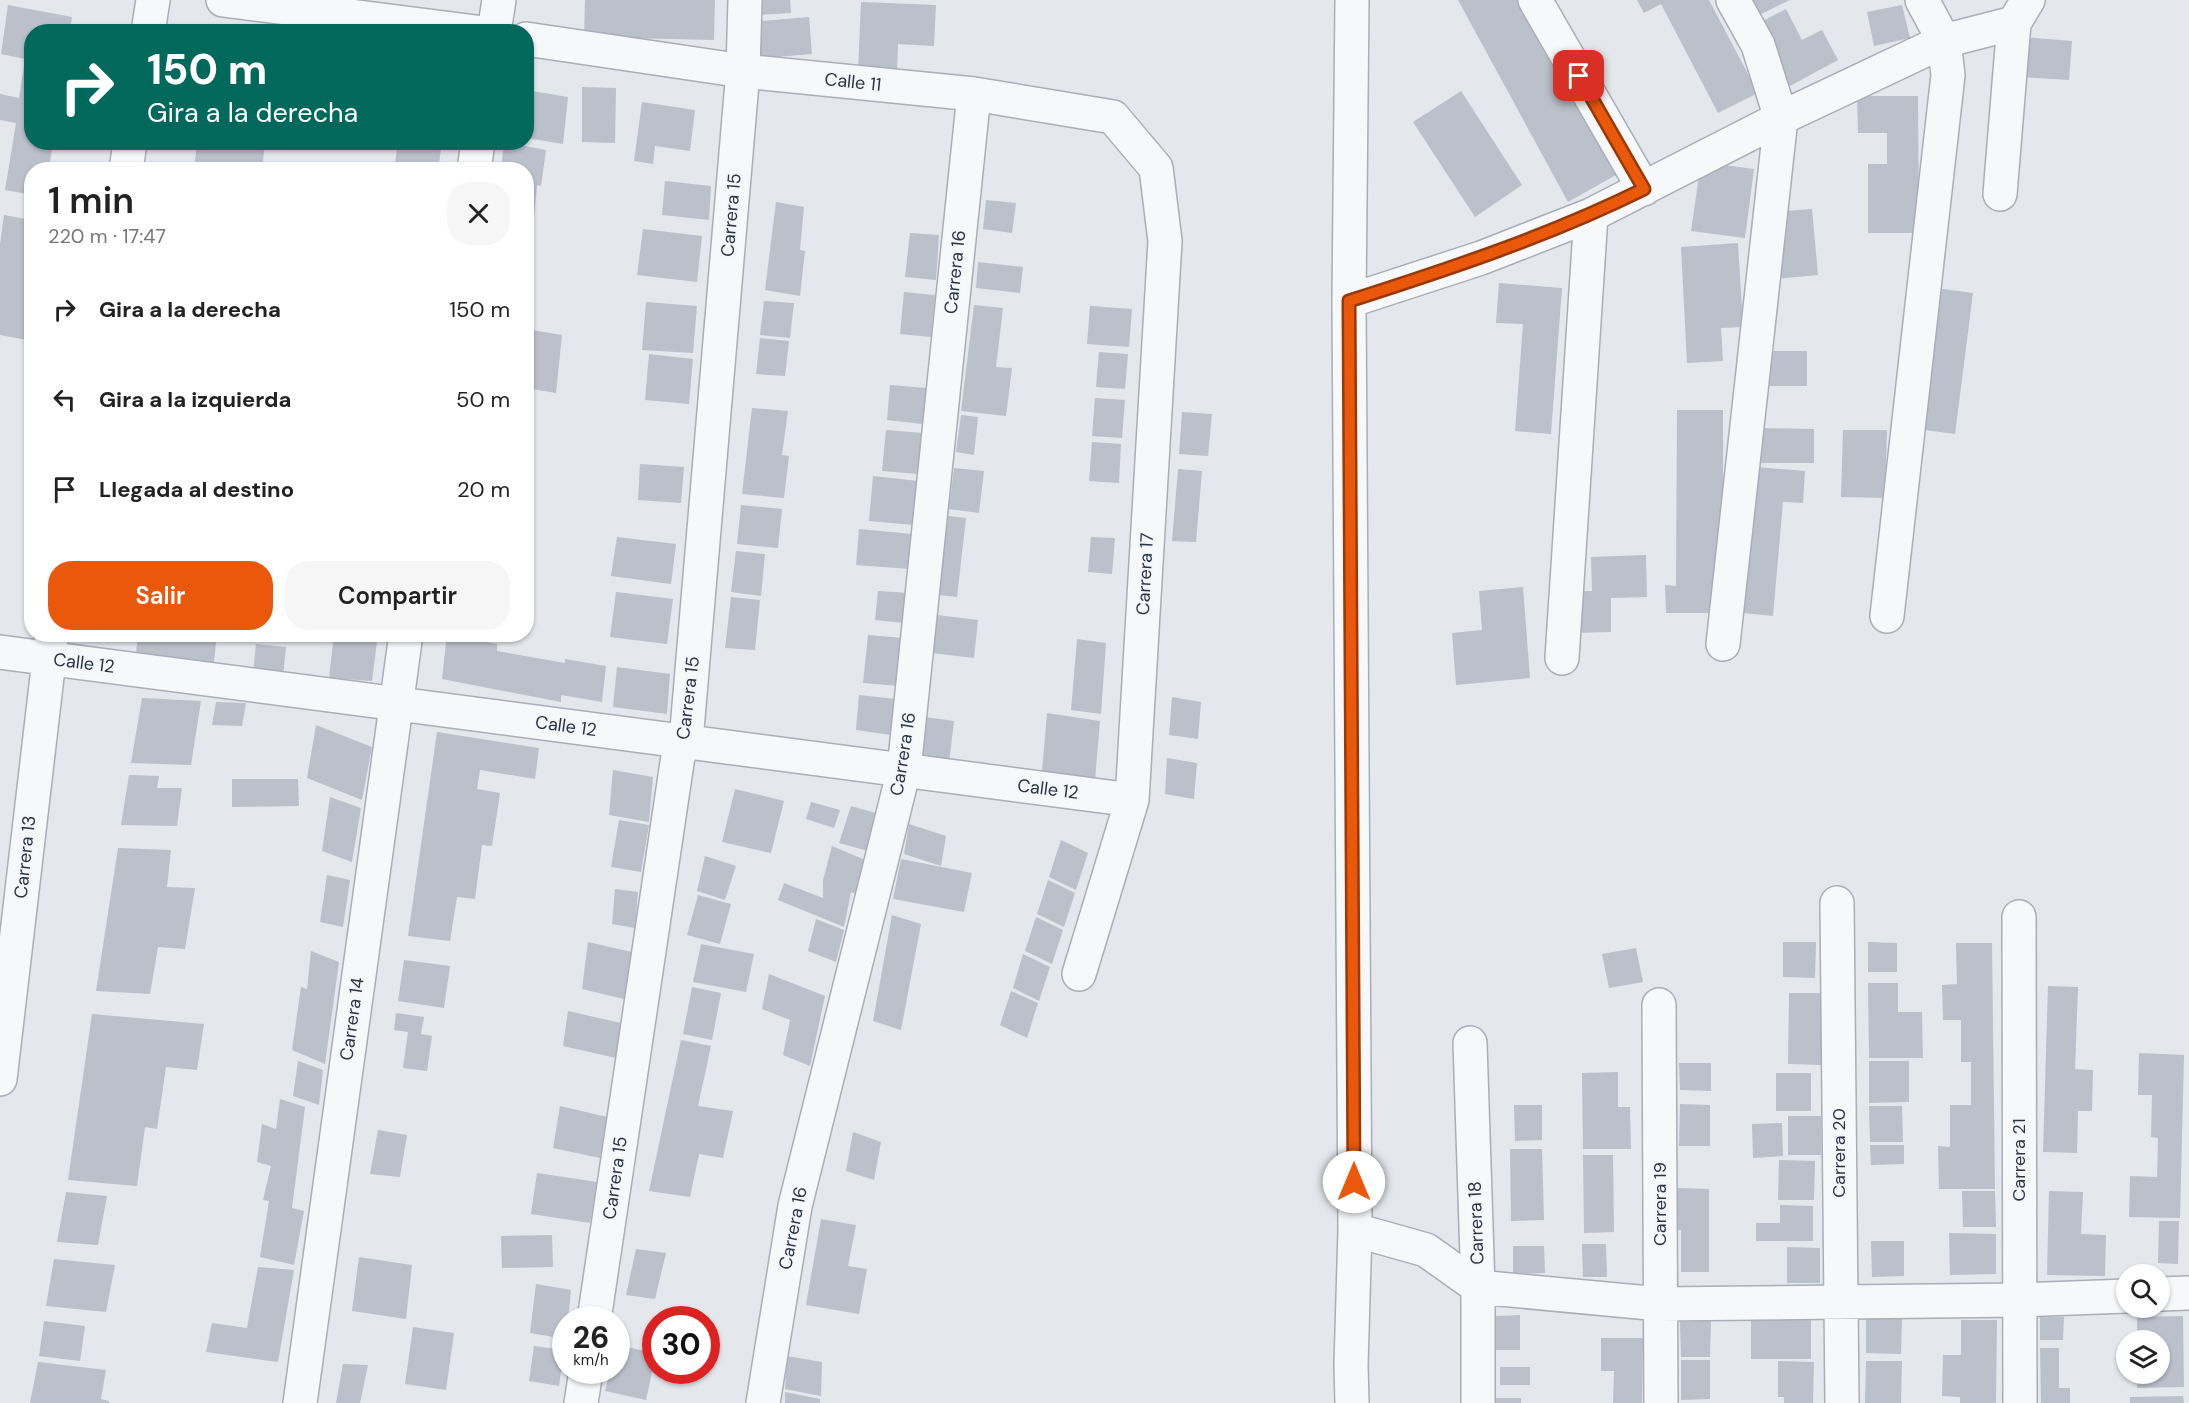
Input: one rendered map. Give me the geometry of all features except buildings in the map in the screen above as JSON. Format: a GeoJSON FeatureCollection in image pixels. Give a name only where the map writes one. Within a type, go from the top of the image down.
{"type":"FeatureCollection","features":[{"type":"Feature","properties":{"kind":"street"},"geometry":{"type":"LineString","coordinates":[[149,24],[153,0]]}},
{"type":"Feature","properties":{"kind":"street"},"geometry":{"type":"LineString","coordinates":[[223,0],[413,24]]}},
{"type":"Feature","properties":{"kind":"street"},"geometry":{"type":"LineString","coordinates":[[495,24],[499,0]]}},
{"type":"Feature","properties":{"kind":"street","name":"Carrera 15"},"geometry":{"type":"LineString","coordinates":[[596,1306],[678,756],[686,741],[743,71],[745,0]]}},
{"type":"Feature","properties":{"kind":"street"},"geometry":{"type":"LineString","coordinates":[[1352,0],[1349,301],[1355,1230],[1352,1403]]}},
{"type":"Feature","properties":{"kind":"street"},"geometry":{"type":"LineString","coordinates":[[1535,0],[1644,189]]}},
{"type":"Feature","properties":{"kind":"street"},"geometry":{"type":"LineString","coordinates":[[1723,645],[1781,118],[1758,45],[1732,0]]}},
{"type":"Feature","properties":{"kind":"street"},"geometry":{"type":"LineString","coordinates":[[1887,616],[1948,75],[1944,41],[1922,0]]}},
{"type":"Feature","properties":{"kind":"street"},"geometry":{"type":"LineString","coordinates":[[1349,301],[1481,258],[1591,215],[1781,118],[1944,41],[2021,11],[2000,194]]}},
{"type":"Feature","properties":{"kind":"street","name":"Calle 11"},"geometry":{"type":"LineString","coordinates":[[534,40],[743,71],[974,94],[1113,117],[1156,168]]}},
{"type":"Feature","properties":{"kind":"street","name":"Carrera 16"},"geometry":{"type":"LineString","coordinates":[[764,1403],[795,1206],[904,770],[974,94]]}},
{"type":"Feature","properties":{"kind":"street","name":"Carrera 17"},"geometry":{"type":"LineString","coordinates":[[1079,974],[1132,800],[1165,241],[1156,168]]}},
{"type":"Feature","properties":{"kind":"street"},"geometry":{"type":"LineString","coordinates":[[1562,658],[1591,215]]}},
{"type":"Feature","properties":{"kind":"street","name":"Carrera 14"},"geometry":{"type":"LineString","coordinates":[[300,1403],[405,642]]}},
{"type":"Feature","properties":{"kind":"street","name":"Calle 12"},"geometry":{"type":"LineString","coordinates":[[0,652],[50,646],[396,703],[1132,800]]}},
{"type":"Feature","properties":{"kind":"street","name":"Carrera 13"},"geometry":{"type":"LineString","coordinates":[[0,1079],[50,646]]}},
{"type":"Feature","properties":{"kind":"street","name":"Carrera 20"},"geometry":{"type":"LineString","coordinates":[[1837,903],[1842,1403]]}},
{"type":"Feature","properties":{"kind":"street","name":"Carrera 21"},"geometry":{"type":"LineString","coordinates":[[2019,917],[2020,1403]]}},
{"type":"Feature","properties":{"kind":"street","name":"Carrera 19"},"geometry":{"type":"LineString","coordinates":[[1659,1005],[1661,1403]]}},
{"type":"Feature","properties":{"kind":"street","name":"Carrera 18"},"geometry":{"type":"LineString","coordinates":[[1470,1043],[1478,1287],[1478,1403]]}},
{"type":"Feature","properties":{"kind":"street"},"geometry":{"type":"LineString","coordinates":[[1355,1230],[1426,1250],[1478,1287],[1660,1304],[2020,1300],[2116,1296]]}},
{"type":"Feature","properties":{"kind":"street"},"geometry":{"type":"LineString","coordinates":[[2170,1294],[2189,1293]]}},
{"type":"Feature","properties":{"kind":"street"},"geometry":{"type":"LineString","coordinates":[[581,1403],[584,1384]]}},
{"type":"Feature","properties":{"kind":"route"},"geometry":{"type":"LineString","coordinates":[[1354,1182],[1349,301],[1481,258],[1591,215],[1644,189],[1579,76]]}}]}
